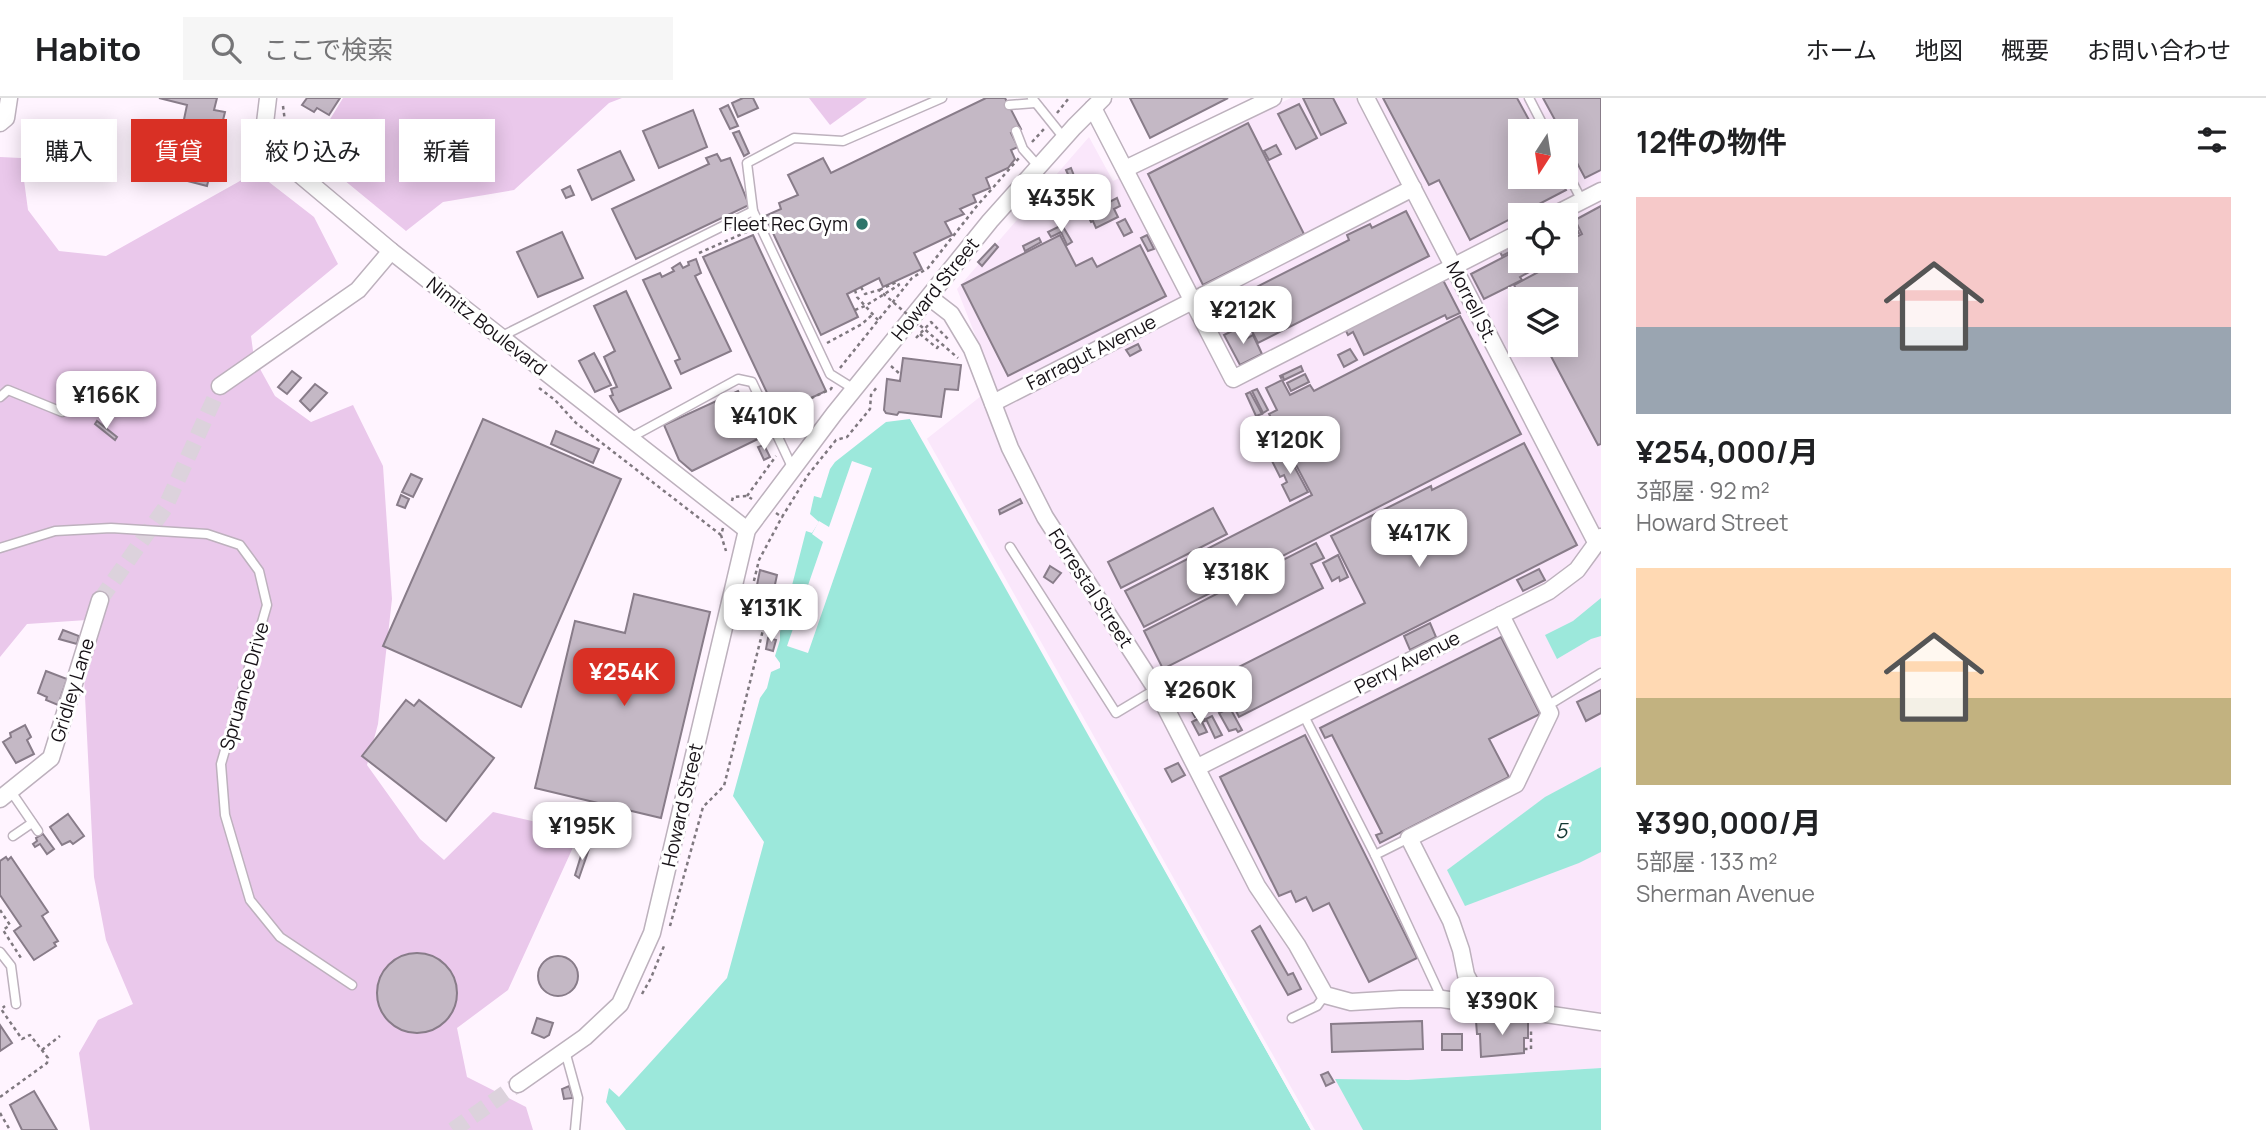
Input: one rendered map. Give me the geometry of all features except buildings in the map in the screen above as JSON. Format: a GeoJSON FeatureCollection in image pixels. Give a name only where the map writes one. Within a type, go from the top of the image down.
{"type":"FeatureCollection","features":[{"type":"Feature","properties":{"kind":"street"},"geometry":{"type":"LineString","coordinates":[[0,123],[6,118],[9,98]]}},
{"type":"Feature","properties":{"kind":"street","name":"Nimitz Boulevard"},"geometry":{"type":"LineString","coordinates":[[268,98],[265,123],[273,152],[391,251],[747,530]]}},
{"type":"Feature","properties":{"kind":"street"},"geometry":{"type":"LineString","coordinates":[[1125,169],[1273,98]]}},
{"type":"Feature","properties":{"kind":"street","name":"Morrell St."},"geometry":{"type":"LineString","coordinates":[[1366,98],[1599,541]]}},
{"type":"Feature","properties":{"kind":"street"},"geometry":{"type":"LineString","coordinates":[[1098,103],[1125,169],[1233,379],[1508,239]]}},
{"type":"Feature","properties":{"kind":"street","name":"Howard Street"},"geometry":{"type":"LineString","coordinates":[[518,1084],[585,1037],[620,1004],[652,933],[747,530],[854,390],[990,220],[1098,103]]}},
{"type":"Feature","properties":{"kind":"street","name":"Farragut Avenue"},"geometry":{"type":"LineString","coordinates":[[993,402],[1413,188]]}},
{"type":"Feature","properties":{"kind":"street"},"geometry":{"type":"LineString","coordinates":[[1578,203],[1601,191]]}},
{"type":"Feature","properties":{"kind":"street"},"geometry":{"type":"LineString","coordinates":[[220,386],[358,290],[391,251]]}},
{"type":"Feature","properties":{"kind":"street","name":"Forrestal Street"},"geometry":{"type":"LineString","coordinates":[[929,297],[951,314],[972,349],[993,402],[1001,436],[1045,517],[1156,689],[1257,886],[1297,945],[1322,992]]}},
{"type":"Feature","properties":{"kind":"street","name":"Perry Avenue"},"geometry":{"type":"LineString","coordinates":[[1198,767],[1558,584],[1577,570],[1599,541]]}},
{"type":"Feature","properties":{"kind":"street","name":"Gridley Lane"},"geometry":{"type":"LineString","coordinates":[[5,795],[51,758],[100,600]]}},
{"type":"Feature","properties":{"kind":"street"},"geometry":{"type":"LineString","coordinates":[[1482,1005],[1466,975],[1451,921],[1409,838],[1516,784],[1550,713],[1501,615]]}},
{"type":"Feature","properties":{"kind":"street"},"geometry":{"type":"LineString","coordinates":[[1322,992],[1351,1002],[1442,999],[1601,1022]]}},
{"type":"Feature","properties":{"kind":"lane"},"geometry":{"type":"LineString","coordinates":[[854,390],[830,374],[753,211],[747,163],[794,138],[842,141],[942,98]]}},
{"type":"Feature","properties":{"kind":"lane"},"geometry":{"type":"LineString","coordinates":[[1529,98],[1540,119]]}},
{"type":"Feature","properties":{"kind":"lane"},"geometry":{"type":"LineString","coordinates":[[1009,105],[1034,100],[1064,138]]}},
{"type":"Feature","properties":{"kind":"lane"},"geometry":{"type":"LineString","coordinates":[[1016,131],[1023,149],[1039,167]]}},
{"type":"Feature","properties":{"kind":"lane"},"geometry":{"type":"LineString","coordinates":[[1576,189],[1582,201]]}},
{"type":"Feature","properties":{"kind":"lane"},"geometry":{"type":"LineString","coordinates":[[500,337],[753,211]]}},
{"type":"Feature","properties":{"kind":"lane"},"geometry":{"type":"LineString","coordinates":[[630,438],[738,379],[752,382],[793,469]]}},
{"type":"Feature","properties":{"kind":"lane"},"geometry":{"type":"LineString","coordinates":[[0,397],[4,388],[62,411]]}},
{"type":"Feature","properties":{"kind":"lane","name":"Spruance Drive"},"geometry":{"type":"LineString","coordinates":[[0,548],[55,531],[111,528],[207,534],[240,545],[259,571],[267,605],[221,764],[225,815],[250,900],[280,937],[352,985]]}},
{"type":"Feature","properties":{"kind":"lane"},"geometry":{"type":"LineString","coordinates":[[1010,547],[1115,713],[1156,689]]}},
{"type":"Feature","properties":{"kind":"lane"},"geometry":{"type":"LineString","coordinates":[[1547,706],[1601,673]]}},
{"type":"Feature","properties":{"kind":"lane"},"geometry":{"type":"LineString","coordinates":[[1303,714],[1375,855],[1442,999]]}},
{"type":"Feature","properties":{"kind":"lane"},"geometry":{"type":"LineString","coordinates":[[5,795],[35,827],[13,836]]}},
{"type":"Feature","properties":{"kind":"lane"},"geometry":{"type":"LineString","coordinates":[[1375,855],[1409,838]]}},
{"type":"Feature","properties":{"kind":"lane"},"geometry":{"type":"LineString","coordinates":[[0,952],[11,966],[13,1004]]}},
{"type":"Feature","properties":{"kind":"lane"},"geometry":{"type":"LineString","coordinates":[[1292,1018],[1317,1006],[1322,992]]}},
{"type":"Feature","properties":{"kind":"lane"},"geometry":{"type":"LineString","coordinates":[[565,1051],[578,1098],[575,1130]]}},
{"type":"Feature","properties":{"kind":"path"},"geometry":{"type":"LineString","coordinates":[[1055,115],[1069,98]]}},
{"type":"Feature","properties":{"kind":"path"},"geometry":{"type":"LineString","coordinates":[[779,413],[831,389],[842,365],[912,278],[928,268],[1050,121]]}},
{"type":"Feature","properties":{"kind":"path"},"geometry":{"type":"LineString","coordinates":[[699,253],[754,228]]}},
{"type":"Feature","properties":{"kind":"path"},"geometry":{"type":"LineString","coordinates":[[855,310],[899,285],[897,282],[865,295],[862,287]]}},
{"type":"Feature","properties":{"kind":"path"},"geometry":{"type":"LineString","coordinates":[[855,290],[878,320]]}},
{"type":"Feature","properties":{"kind":"path"},"geometry":{"type":"LineString","coordinates":[[879,290],[940,344],[958,358],[952,344],[931,322],[920,334],[913,342]]}},
{"type":"Feature","properties":{"kind":"path"},"geometry":{"type":"LineString","coordinates":[[889,290],[897,297]]}},
{"type":"Feature","properties":{"kind":"path"},"geometry":{"type":"LineString","coordinates":[[822,346],[862,324],[873,314]]}},
{"type":"Feature","properties":{"kind":"path"},"geometry":{"type":"LineString","coordinates":[[920,334],[937,348],[940,344]]}},
{"type":"Feature","properties":{"kind":"path"},"geometry":{"type":"LineString","coordinates":[[891,366],[901,375]]}},
{"type":"Feature","properties":{"kind":"path"},"geometry":{"type":"LineString","coordinates":[[825,378],[831,389]]}},
{"type":"Feature","properties":{"kind":"path"},"geometry":{"type":"LineString","coordinates":[[534,384],[555,400],[576,423],[720,535]]}},
{"type":"Feature","properties":{"kind":"path"},"geometry":{"type":"LineString","coordinates":[[770,510],[782,517],[808,475],[836,440],[847,437],[870,409],[872,395],[878,385]]}},
{"type":"Feature","properties":{"kind":"path"},"geometry":{"type":"LineString","coordinates":[[759,503],[747,496],[778,454]]}},
{"type":"Feature","properties":{"kind":"path"},"geometry":{"type":"LineString","coordinates":[[0,910],[10,925],[3,930],[21,958],[16,961]]}},
{"type":"Feature","properties":{"kind":"path"},"geometry":{"type":"LineString","coordinates":[[0,1097],[47,1063],[48,1058],[30,1035],[22,1039],[1,1009],[13,1004]]}},
{"type":"Feature","properties":{"kind":"path"},"geometry":{"type":"LineString","coordinates":[[1524,1049],[1531,1049],[1531,1021]]}},
{"type":"Feature","properties":{"kind":"path"},"geometry":{"type":"LineString","coordinates":[[42,1050],[60,1036]]}},
{"type":"Feature","properties":{"kind":"path"},"geometry":{"type":"LineString","coordinates":[[0,1113],[10,1130]]}},
{"type":"Feature","properties":{"kind":"shaded area"},"geometry":{"type":"Polygon","coordinates":[[[343,98],[622,98],[609,103],[514,190],[443,202],[406,231],[346,182],[385,182],[385,119],[330,119],[343,98]]]}},
{"type":"Feature","properties":{"kind":"shaded area"},"geometry":{"type":"Polygon","coordinates":[[[809,98],[867,98],[830,125],[809,98]]]}},
{"type":"Feature","properties":{"kind":"shaded area"},"geometry":{"type":"Polygon","coordinates":[[[1291,98],[1601,98],[1601,1068],[1408,1080],[1336,1079],[1363,1130],[1311,1130],[924,441],[995,385],[957,289],[1089,137],[1113,181],[1291,98]]]}},
{"type":"Feature","properties":{"kind":"shaded area"},"geometry":{"type":"Polygon","coordinates":[[[0,157],[21,158],[21,182],[24,182],[28,210],[59,251],[106,256],[241,180],[269,182],[314,217],[338,264],[251,336],[254,358],[275,396],[311,422],[353,405],[383,466],[392,599],[378,724],[367,765],[420,839],[444,860],[493,812],[580,832],[508,990],[457,1028],[467,1077],[526,1107],[533,1130],[90,1130],[79,1053],[98,1020],[133,1004],[106,940],[94,877],[84,676],[87,620],[27,624],[0,657],[0,157]]]}},
{"type":"Feature","properties":{"kind":"water"},"geometry":{"type":"Polygon","coordinates":[[[910,419],[1311,1130],[626,1130],[606,1102],[609,1088],[619,1097],[727,978],[764,842],[733,796],[760,698],[767,688],[771,672],[780,668],[775,656],[806,531],[812,533],[819,522],[810,514],[814,496],[821,498],[830,469],[835,462],[886,422],[910,419]]]}},
{"type":"Feature","properties":{"kind":"water"},"geometry":{"type":"Polygon","coordinates":[[[1601,598],[1601,636],[1557,659],[1545,635],[1573,621],[1601,598]]]}},
{"type":"Feature","properties":{"kind":"water","name":"5"},"geometry":{"type":"Polygon","coordinates":[[[1601,767],[1601,852],[1579,863],[1465,906],[1447,870],[1545,797],[1601,767]]]}},
{"type":"Feature","properties":{"kind":"water"},"geometry":{"type":"Polygon","coordinates":[[[1601,1068],[1601,1130],[1363,1130],[1335,1079],[1408,1080],[1601,1068]]]}},
{"type":"Feature","properties":{"kind":"pier"},"geometry":{"type":"Polygon","coordinates":[[[914,418],[1315,1130],[1311,1130],[910,419],[914,418]]]}},
{"type":"Feature","properties":{"kind":"pier"},"geometry":{"type":"Polygon","coordinates":[[[852,461],[872,468],[808,653],[787,646],[823,542],[812,534],[819,521],[829,527],[852,461]]]}},
{"type":"Feature","properties":{"kind":"tunnel"},"geometry":{"type":"LineString","coordinates":[[100,600],[165,508],[220,386]]}},
{"type":"Feature","properties":{"kind":"tunnel"},"geometry":{"type":"LineString","coordinates":[[453,1130],[518,1084]]}},
{"type":"Feature","properties":{"kind":"place","name":"Fleet Rec Gym"},"geometry":{"type":"Point","coordinates":[862,224]}}]}
